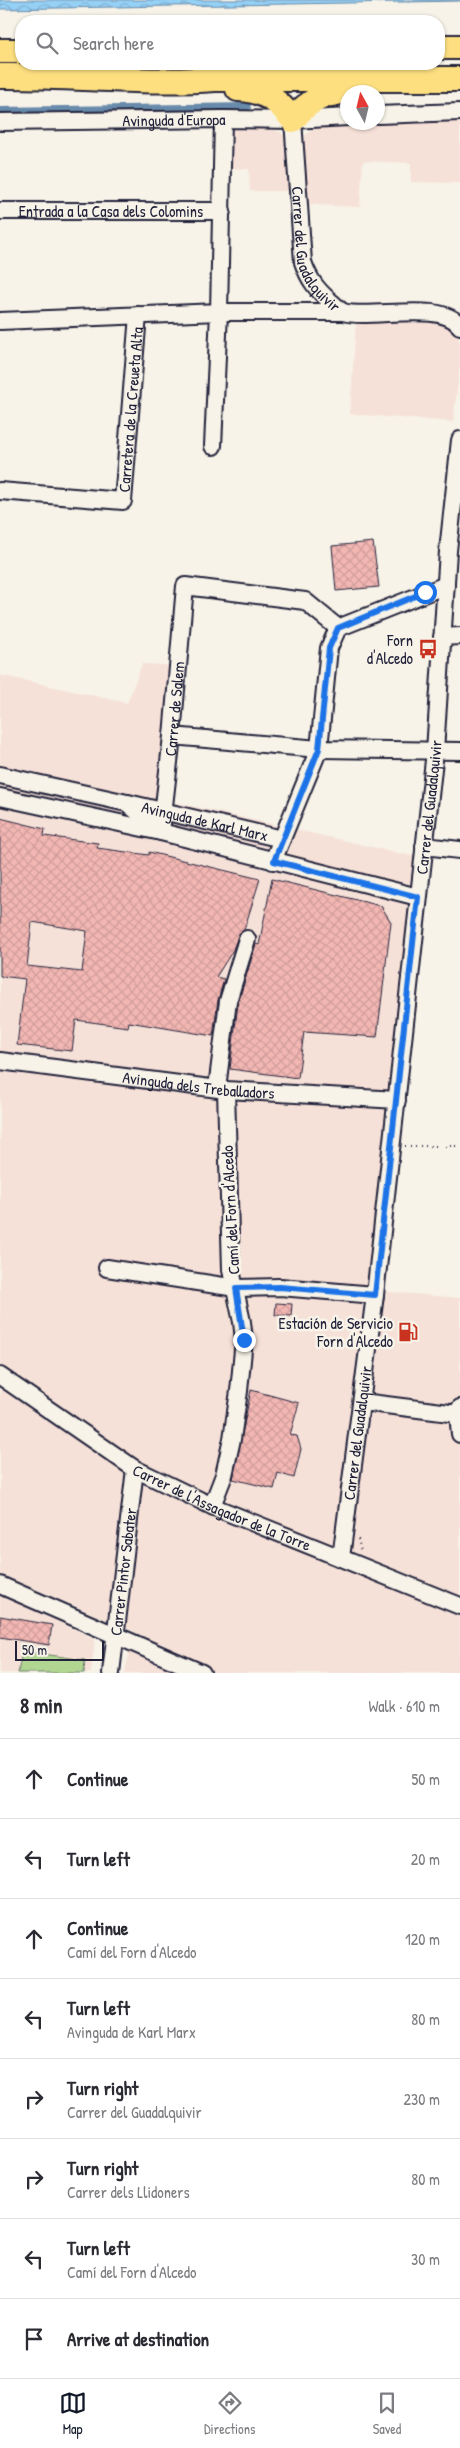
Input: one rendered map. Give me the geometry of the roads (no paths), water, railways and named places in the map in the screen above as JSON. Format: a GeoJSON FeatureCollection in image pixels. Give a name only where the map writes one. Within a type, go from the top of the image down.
{"type":"FeatureCollection","features":[{"type":"Feature","properties":{"kind":"highway"},"geometry":{"type":"LineString","coordinates":[[445,47],[460,47]]}},
{"type":"Feature","properties":{"kind":"highway"},"geometry":{"type":"LineString","coordinates":[[0,51],[15,51]]}},
{"type":"Feature","properties":{"kind":"highway"},"geometry":{"type":"LineString","coordinates":[[445,60],[460,59]]}},
{"type":"Feature","properties":{"kind":"highway"},"geometry":{"type":"LineString","coordinates":[[0,65],[15,65]]}},
{"type":"Feature","properties":{"kind":"highway"},"geometry":{"type":"LineString","coordinates":[[0,76],[186,81],[215,79],[460,79]]}},
{"type":"Feature","properties":{"kind":"highway"},"geometry":{"type":"LineString","coordinates":[[186,81],[216,88],[250,90],[266,94],[280,103],[293,120],[303,107],[316,99],[333,93],[364,90],[399,80]]}},
{"type":"Feature","properties":{"kind":"street"},"geometry":{"type":"LineString","coordinates":[[385,115],[460,112]]}},
{"type":"Feature","properties":{"kind":"street","name":"Avinguda d'Europa"},"geometry":{"type":"LineString","coordinates":[[0,122],[223,118],[293,120],[340,117]]}},
{"type":"Feature","properties":{"kind":"street","name":"Entrada a la Casa dels Colomins"},"geometry":{"type":"LineString","coordinates":[[213,446],[219,312],[223,118]]}},
{"type":"Feature","properties":{"kind":"street","name":"Carrer del Guadalquivir"},"geometry":{"type":"LineString","coordinates":[[293,120],[303,262],[308,278],[316,289],[343,312],[437,314],[457,321],[460,326]]}},
{"type":"Feature","properties":{"kind":"street","name":"Entrada a la Casa dels Colomins"},"geometry":{"type":"LineString","coordinates":[[0,211],[222,211]]}},
{"type":"Feature","properties":{"kind":"street"},"geometry":{"type":"LineString","coordinates":[[0,321],[219,312],[343,312]]}},
{"type":"Feature","properties":{"kind":"street","name":"Carretera de la Creueta Alta"},"geometry":{"type":"LineString","coordinates":[[0,491],[123,501],[138,315]]}},
{"type":"Feature","properties":{"kind":"street","name":"Carrer del Guadalquivir"},"geometry":{"type":"LineString","coordinates":[[340,1558],[375,1295],[435,751],[446,585],[454,551],[460,440]]}},
{"type":"Feature","properties":{"kind":"street"},"geometry":{"type":"LineString","coordinates":[[274,861],[319,749],[329,654],[338,628],[446,585]]}},
{"type":"Feature","properties":{"kind":"street","name":"Carrer de Salem"},"geometry":{"type":"LineString","coordinates":[[162,832],[184,586],[306,601],[338,628]]}},
{"type":"Feature","properties":{"kind":"street"},"geometry":{"type":"LineString","coordinates":[[442,637],[460,636]]}},
{"type":"Feature","properties":{"kind":"street"},"geometry":{"type":"LineString","coordinates":[[172,736],[319,749],[460,751]]}},
{"type":"Feature","properties":{"kind":"street","name":"Avinguda de Karl Marx"},"geometry":{"type":"LineString","coordinates":[[0,776],[127,802],[282,838]]}},
{"type":"Feature","properties":{"kind":"street","name":"Avinguda de Karl Marx"},"geometry":{"type":"LineString","coordinates":[[0,797],[162,832],[418,897]]}},
{"type":"Feature","properties":{"kind":"street","name":"Avinguda de Karl Marx"},"geometry":{"type":"LineString","coordinates":[[127,802],[162,832]]}},
{"type":"Feature","properties":{"kind":"street"},"geometry":{"type":"LineString","coordinates":[[424,846],[460,850]]}},
{"type":"Feature","properties":{"kind":"street","name":"Camí del Forn d'Alcedo"},"geometry":{"type":"LineString","coordinates":[[212,1506],[224,1475],[240,1391],[244,1340],[236,1288],[231,1270],[221,1089],[228,1001],[246,939]]}},
{"type":"Feature","properties":{"kind":"street","name":"Avinguda dels Treballadors"},"geometry":{"type":"LineString","coordinates":[[0,1061],[221,1089],[397,1100]]}},
{"type":"Feature","properties":{"kind":"street"},"geometry":{"type":"LineString","coordinates":[[107,1268],[236,1288],[280,1287],[375,1295]]}},
{"type":"Feature","properties":{"kind":"street","name":"Carrer de l'Assagador de la Torre"},"geometry":{"type":"LineString","coordinates":[[0,1376],[135,1469],[212,1506],[460,1606]]}},
{"type":"Feature","properties":{"kind":"street"},"geometry":{"type":"LineString","coordinates":[[362,1402],[459,1411],[460,1434]]}},
{"type":"Feature","properties":{"kind":"street","name":"Carrer Pintor Sabater"},"geometry":{"type":"LineString","coordinates":[[111,1673],[135,1469]]}},
{"type":"Feature","properties":{"kind":"street"},"geometry":{"type":"LineString","coordinates":[[0,1586],[202,1673]]}},
{"type":"Feature","properties":{"kind":"water"},"geometry":{"type":"Polygon","coordinates":[[[0,0],[460,0],[460,1],[0,9],[0,0]]]}},
{"type":"Feature","properties":{"kind":"waterway"},"geometry":{"type":"LineString","coordinates":[[0,109],[249,105]]}},
{"type":"Feature","properties":{"kind":"waterway"},"geometry":{"type":"LineString","coordinates":[[0,112],[249,108]]}},
{"type":"Feature","properties":{"kind":"place","name":"Forn d'Alcedo"},"geometry":{"type":"Point","coordinates":[428,649]}},
{"type":"Feature","properties":{"kind":"place","name":"Estación de Servicio Forn d'Alcedo"},"geometry":{"type":"Point","coordinates":[408,1332]}}]}
